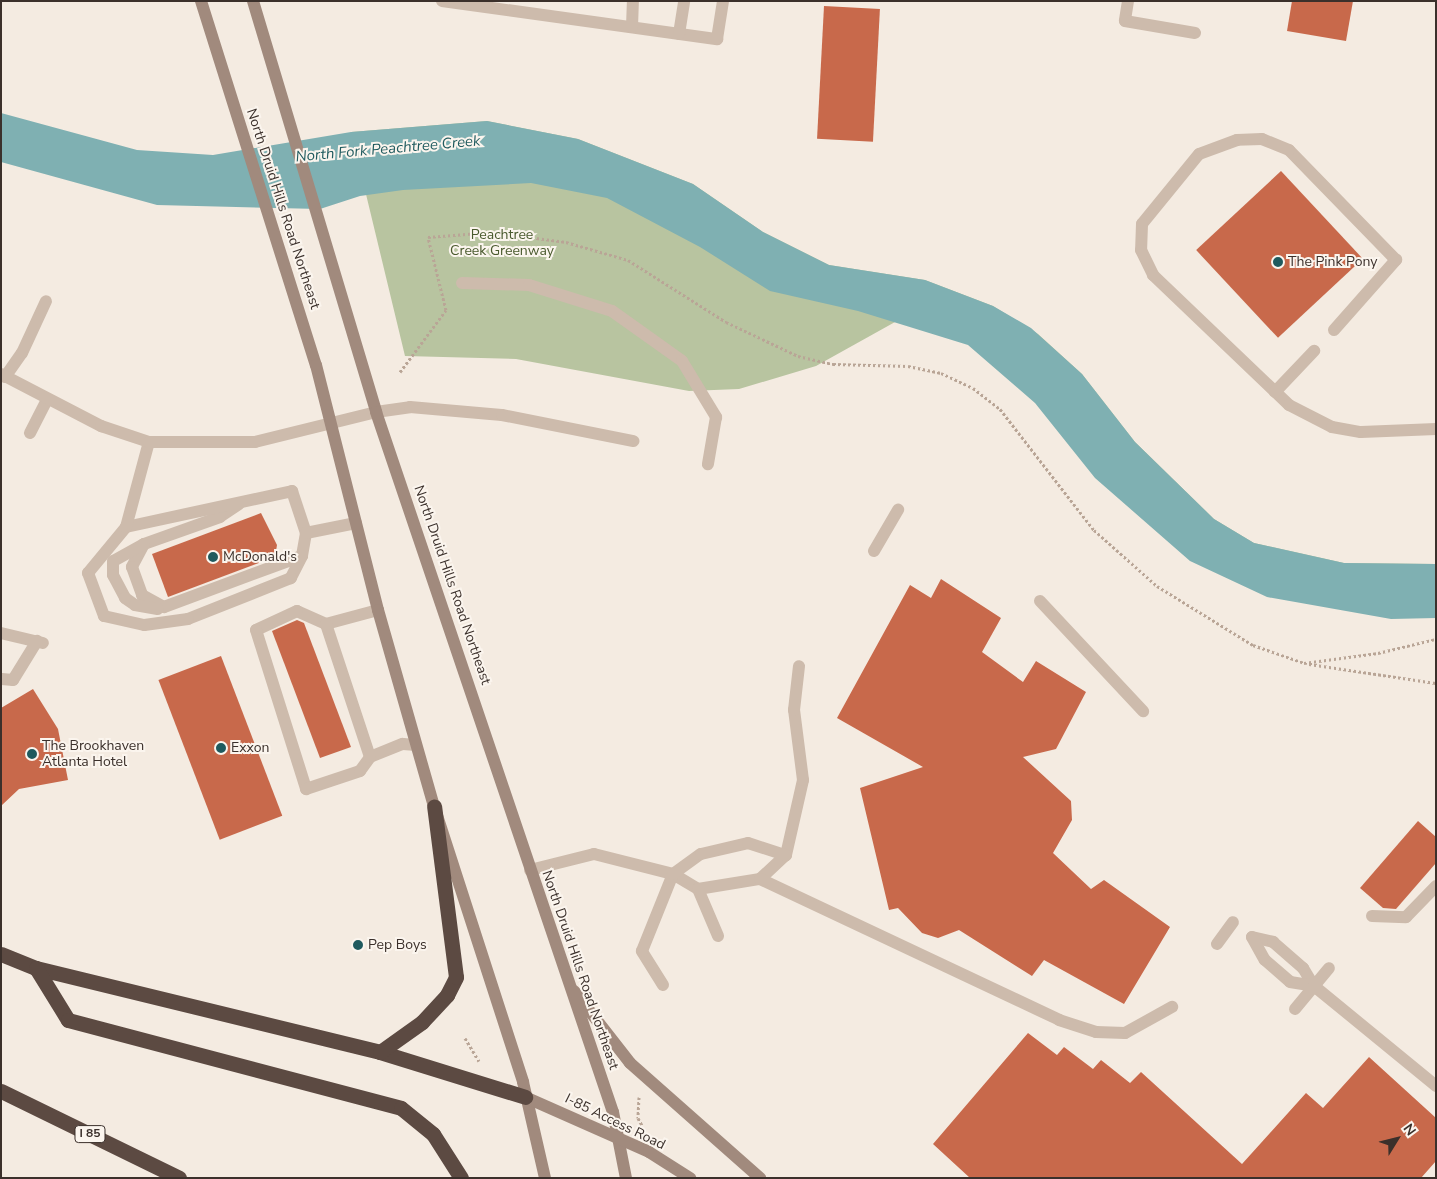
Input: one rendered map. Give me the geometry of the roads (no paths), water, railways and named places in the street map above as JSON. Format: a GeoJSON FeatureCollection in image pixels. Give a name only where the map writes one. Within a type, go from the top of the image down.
{"type":"FeatureCollection","features":[{"type":"Feature","properties":{"kind":"highway"},"geometry":{"type":"LineString","coordinates":[[380,1052],[422,1022],[447,995],[456,977],[434,806]]}},
{"type":"Feature","properties":{"kind":"highway"},"geometry":{"type":"LineString","coordinates":[[1,954],[36,968],[380,1052],[525,1097]]}},
{"type":"Feature","properties":{"kind":"highway"},"geometry":{"type":"LineString","coordinates":[[36,968],[68,1020],[401,1108],[433,1134],[461,1178]]}},
{"type":"Feature","properties":{"kind":"highway","name":"I 85"},"geometry":{"type":"LineString","coordinates":[[1,1091],[179,1178]]}},
{"type":"Feature","properties":{"kind":"main road","name":"North Druid Hills Road Northeast"},"geometry":{"type":"LineString","coordinates":[[200,1],[293,291],[416,745],[525,1097],[545,1178]]}},
{"type":"Feature","properties":{"kind":"main road","name":"North Druid Hills Road Northeast"},"geometry":{"type":"LineString","coordinates":[[253,1],[376,412],[427,552],[618,1137],[626,1178]]}},
{"type":"Feature","properties":{"kind":"main road"},"geometry":{"type":"LineString","coordinates":[[565,979],[630,1063],[760,1178]]}},
{"type":"Feature","properties":{"kind":"main road","name":"I-85 Access Road"},"geometry":{"type":"LineString","coordinates":[[525,1097],[618,1137],[690,1178]]}},
{"type":"Feature","properties":{"kind":"street"},"geometry":{"type":"LineString","coordinates":[[442,1],[717,39],[723,1]]}},
{"type":"Feature","properties":{"kind":"street"},"geometry":{"type":"LineString","coordinates":[[632,27],[633,1]]}},
{"type":"Feature","properties":{"kind":"street"},"geometry":{"type":"LineString","coordinates":[[679,34],[684,1]]}},
{"type":"Feature","properties":{"kind":"street"},"geometry":{"type":"LineString","coordinates":[[1128,1],[1125,21],[1195,34]]}},
{"type":"Feature","properties":{"kind":"street"},"geometry":{"type":"LineString","coordinates":[[1334,330],[1396,260],[1289,150],[1262,139],[1237,140],[1199,154],[1142,224],[1140,250],[1153,275],[1275,392],[1332,427],[1361,432],[1436,428]]}},
{"type":"Feature","properties":{"kind":"street"},"geometry":{"type":"LineString","coordinates":[[462,283],[529,284],[612,311],[682,362],[716,417],[708,464]]}},
{"type":"Feature","properties":{"kind":"street"},"geometry":{"type":"LineString","coordinates":[[46,301],[22,353],[3,375],[46,401],[149,442],[196,445],[255,442],[376,412],[410,407],[502,415],[633,441]]}},
{"type":"Feature","properties":{"kind":"street"},"geometry":{"type":"LineString","coordinates":[[1275,392],[1314,351]]}},
{"type":"Feature","properties":{"kind":"street"},"geometry":{"type":"LineString","coordinates":[[30,432],[46,401]]}},
{"type":"Feature","properties":{"kind":"street"},"geometry":{"type":"LineString","coordinates":[[126,526],[292,491],[306,533],[302,556],[291,578],[188,619],[144,625],[104,616],[88,573],[126,526],[149,442]]}},
{"type":"Feature","properties":{"kind":"street"},"geometry":{"type":"LineString","coordinates":[[242,501],[220,517],[144,544],[113,561],[116,589],[135,605],[151,610],[164,607],[302,556]]}},
{"type":"Feature","properties":{"kind":"street"},"geometry":{"type":"LineString","coordinates":[[874,551],[898,510]]}},
{"type":"Feature","properties":{"kind":"street"},"geometry":{"type":"LineString","coordinates":[[306,533],[356,523]]}},
{"type":"Feature","properties":{"kind":"street"},"geometry":{"type":"LineString","coordinates":[[144,544],[132,567],[134,578],[142,595],[164,607]]}},
{"type":"Feature","properties":{"kind":"street"},"geometry":{"type":"LineString","coordinates":[[1040,601],[1143,711]]}},
{"type":"Feature","properties":{"kind":"street"},"geometry":{"type":"LineString","coordinates":[[378,610],[326,624],[297,611],[256,630],[306,789],[360,771],[370,757],[403,744],[416,745]]}},
{"type":"Feature","properties":{"kind":"street"},"geometry":{"type":"LineString","coordinates":[[326,624],[370,757]]}},
{"type":"Feature","properties":{"kind":"street"},"geometry":{"type":"LineString","coordinates":[[1,633],[41,642],[13,680],[2,678]]}},
{"type":"Feature","properties":{"kind":"street"},"geometry":{"type":"LineString","coordinates":[[698,889],[760,879],[786,855],[803,780],[794,710],[799,666]]}},
{"type":"Feature","properties":{"kind":"street"},"geometry":{"type":"LineString","coordinates":[[663,986],[642,951],[673,874],[701,854],[748,843],[786,855]]}},
{"type":"Feature","properties":{"kind":"street"},"geometry":{"type":"LineString","coordinates":[[530,870],[594,854],[673,874],[698,889],[718,936]]}},
{"type":"Feature","properties":{"kind":"street"},"geometry":{"type":"LineString","coordinates":[[760,879],[1087,1029],[1125,1033],[1172,1007]]}},
{"type":"Feature","properties":{"kind":"street"},"geometry":{"type":"LineString","coordinates":[[1372,916],[1406,917],[1436,886]]}},
{"type":"Feature","properties":{"kind":"street"},"geometry":{"type":"LineString","coordinates":[[1217,944],[1233,922]]}},
{"type":"Feature","properties":{"kind":"street"},"geometry":{"type":"LineString","coordinates":[[1314,986],[1290,982],[1265,960],[1252,937],[1273,942],[1303,968],[1314,986],[1436,1086]]}},
{"type":"Feature","properties":{"kind":"street"},"geometry":{"type":"LineString","coordinates":[[1295,1009],[1329,968]]}},
{"type":"Feature","properties":{"kind":"water","name":"North Fork Peachtree Creek"},"geometry":{"type":"Polygon","coordinates":[[[1,113],[137,150],[213,155],[351,132],[487,121],[578,139],[693,184],[763,232],[829,265],[925,280],[993,306],[1031,328],[1082,374],[1135,442],[1214,519],[1254,543],[1344,563],[1436,564],[1436,618],[1391,619],[1267,597],[1190,561],[1095,478],[1035,403],[968,345],[858,311],[770,291],[700,247],[607,198],[531,183],[403,190],[360,196],[320,209],[157,205],[1,162],[1,113]]]}},
{"type":"Feature","properties":{"kind":"place","name":"The Pink Pony"},"geometry":{"type":"Point","coordinates":[1278,262]}},
{"type":"Feature","properties":{"kind":"place","name":"McDonald's"},"geometry":{"type":"Point","coordinates":[213,557]}},
{"type":"Feature","properties":{"kind":"place","name":"Exxon"},"geometry":{"type":"Point","coordinates":[221,748]}},
{"type":"Feature","properties":{"kind":"place","name":"The Brookhaven Atlanta Hotel"},"geometry":{"type":"Point","coordinates":[32,754]}},
{"type":"Feature","properties":{"kind":"place","name":"Pep Boys"},"geometry":{"type":"Point","coordinates":[358,945]}},
{"type":"Feature","properties":{"kind":"park label","name":"Peachtree Creek Greenway"},"geometry":{"type":"Point","coordinates":[502,244]}}]}
